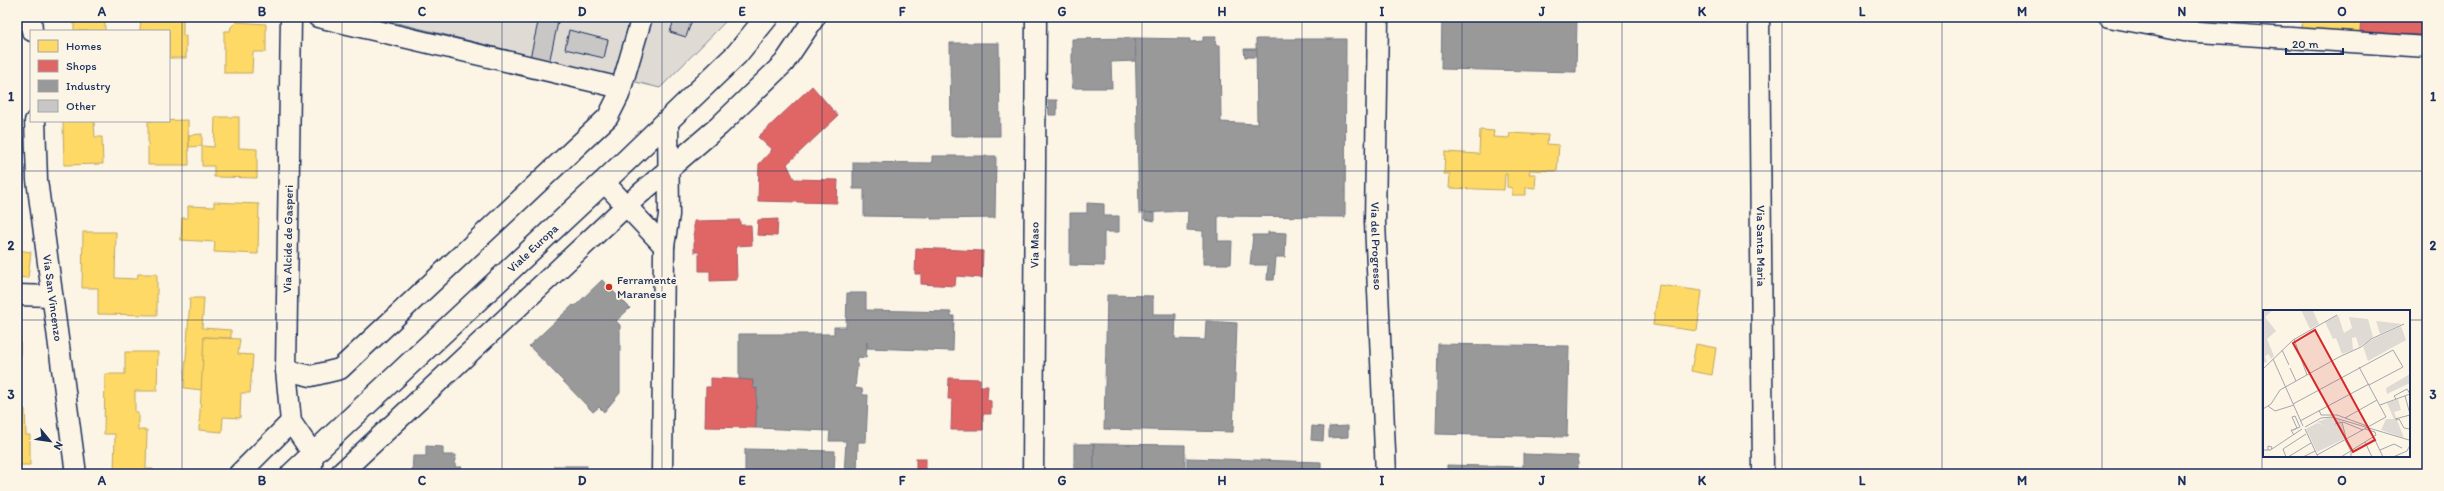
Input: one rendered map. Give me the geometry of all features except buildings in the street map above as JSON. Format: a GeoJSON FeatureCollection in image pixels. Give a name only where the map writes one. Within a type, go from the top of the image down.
{"type":"FeatureCollection","features":[{"type":"Feature","properties":{"kind":"main road","name":"Viale Europa"},"geometry":{"type":"LineString","coordinates":[[292,474],[312,464],[737,54],[767,17]]}},
{"type":"Feature","properties":{"kind":"street"},"geometry":{"type":"LineString","coordinates":[[31,17],[32,30]]}},
{"type":"Feature","properties":{"kind":"street","name":"Via Alcide de Gasperi"},"geometry":{"type":"LineString","coordinates":[[291,17],[286,370],[291,422],[312,464]]}},
{"type":"Feature","properties":{"kind":"street"},"geometry":{"type":"LineString","coordinates":[[318,17],[621,88]]}},
{"type":"Feature","properties":{"kind":"street"},"geometry":{"type":"LineString","coordinates":[[286,370],[311,376],[340,369],[608,117],[621,88],[642,17]]}},
{"type":"Feature","properties":{"kind":"street"},"geometry":{"type":"LineString","coordinates":[[340,474],[627,205],[719,126],[784,63],[815,17]]}},
{"type":"Feature","properties":{"kind":"street","name":"Via Maso"},"geometry":{"type":"LineString","coordinates":[[1033,474],[1036,17]]}},
{"type":"Feature","properties":{"kind":"street","name":"Via del Progresso"},"geometry":{"type":"LineString","coordinates":[[1378,17],[1376,222],[1386,474]]}},
{"type":"Feature","properties":{"kind":"street","name":"Via Santa Maria"},"geometry":{"type":"LineString","coordinates":[[1758,17],[1763,474]]}},
{"type":"Feature","properties":{"kind":"street"},"geometry":{"type":"LineString","coordinates":[[2110,17],[2184,31],[2427,47]]}},
{"type":"Feature","properties":{"kind":"street"},"geometry":{"type":"LineString","coordinates":[[662,474],[664,246],[669,215],[668,120]]}},
{"type":"Feature","properties":{"kind":"street","name":"Via San Vincenzo"},"geometry":{"type":"LineString","coordinates":[[35,122],[37,180],[76,474]]}},
{"type":"Feature","properties":{"kind":"street"},"geometry":{"type":"LineString","coordinates":[[604,182],[664,246]]}},
{"type":"Feature","properties":{"kind":"street"},"geometry":{"type":"LineString","coordinates":[[17,295],[52,296]]}},
{"type":"Feature","properties":{"kind":"street"},"geometry":{"type":"LineString","coordinates":[[239,474],[291,422]]}},
{"type":"Feature","properties":{"kind":"shaded area"},"geometry":{"type":"Polygon","coordinates":[[[373,17],[730,17],[660,88],[373,17]]]}},
{"type":"Feature","properties":{"kind":"place","name":"Ferramente Maranese"},"geometry":{"type":"Point","coordinates":[609,287]}}]}
